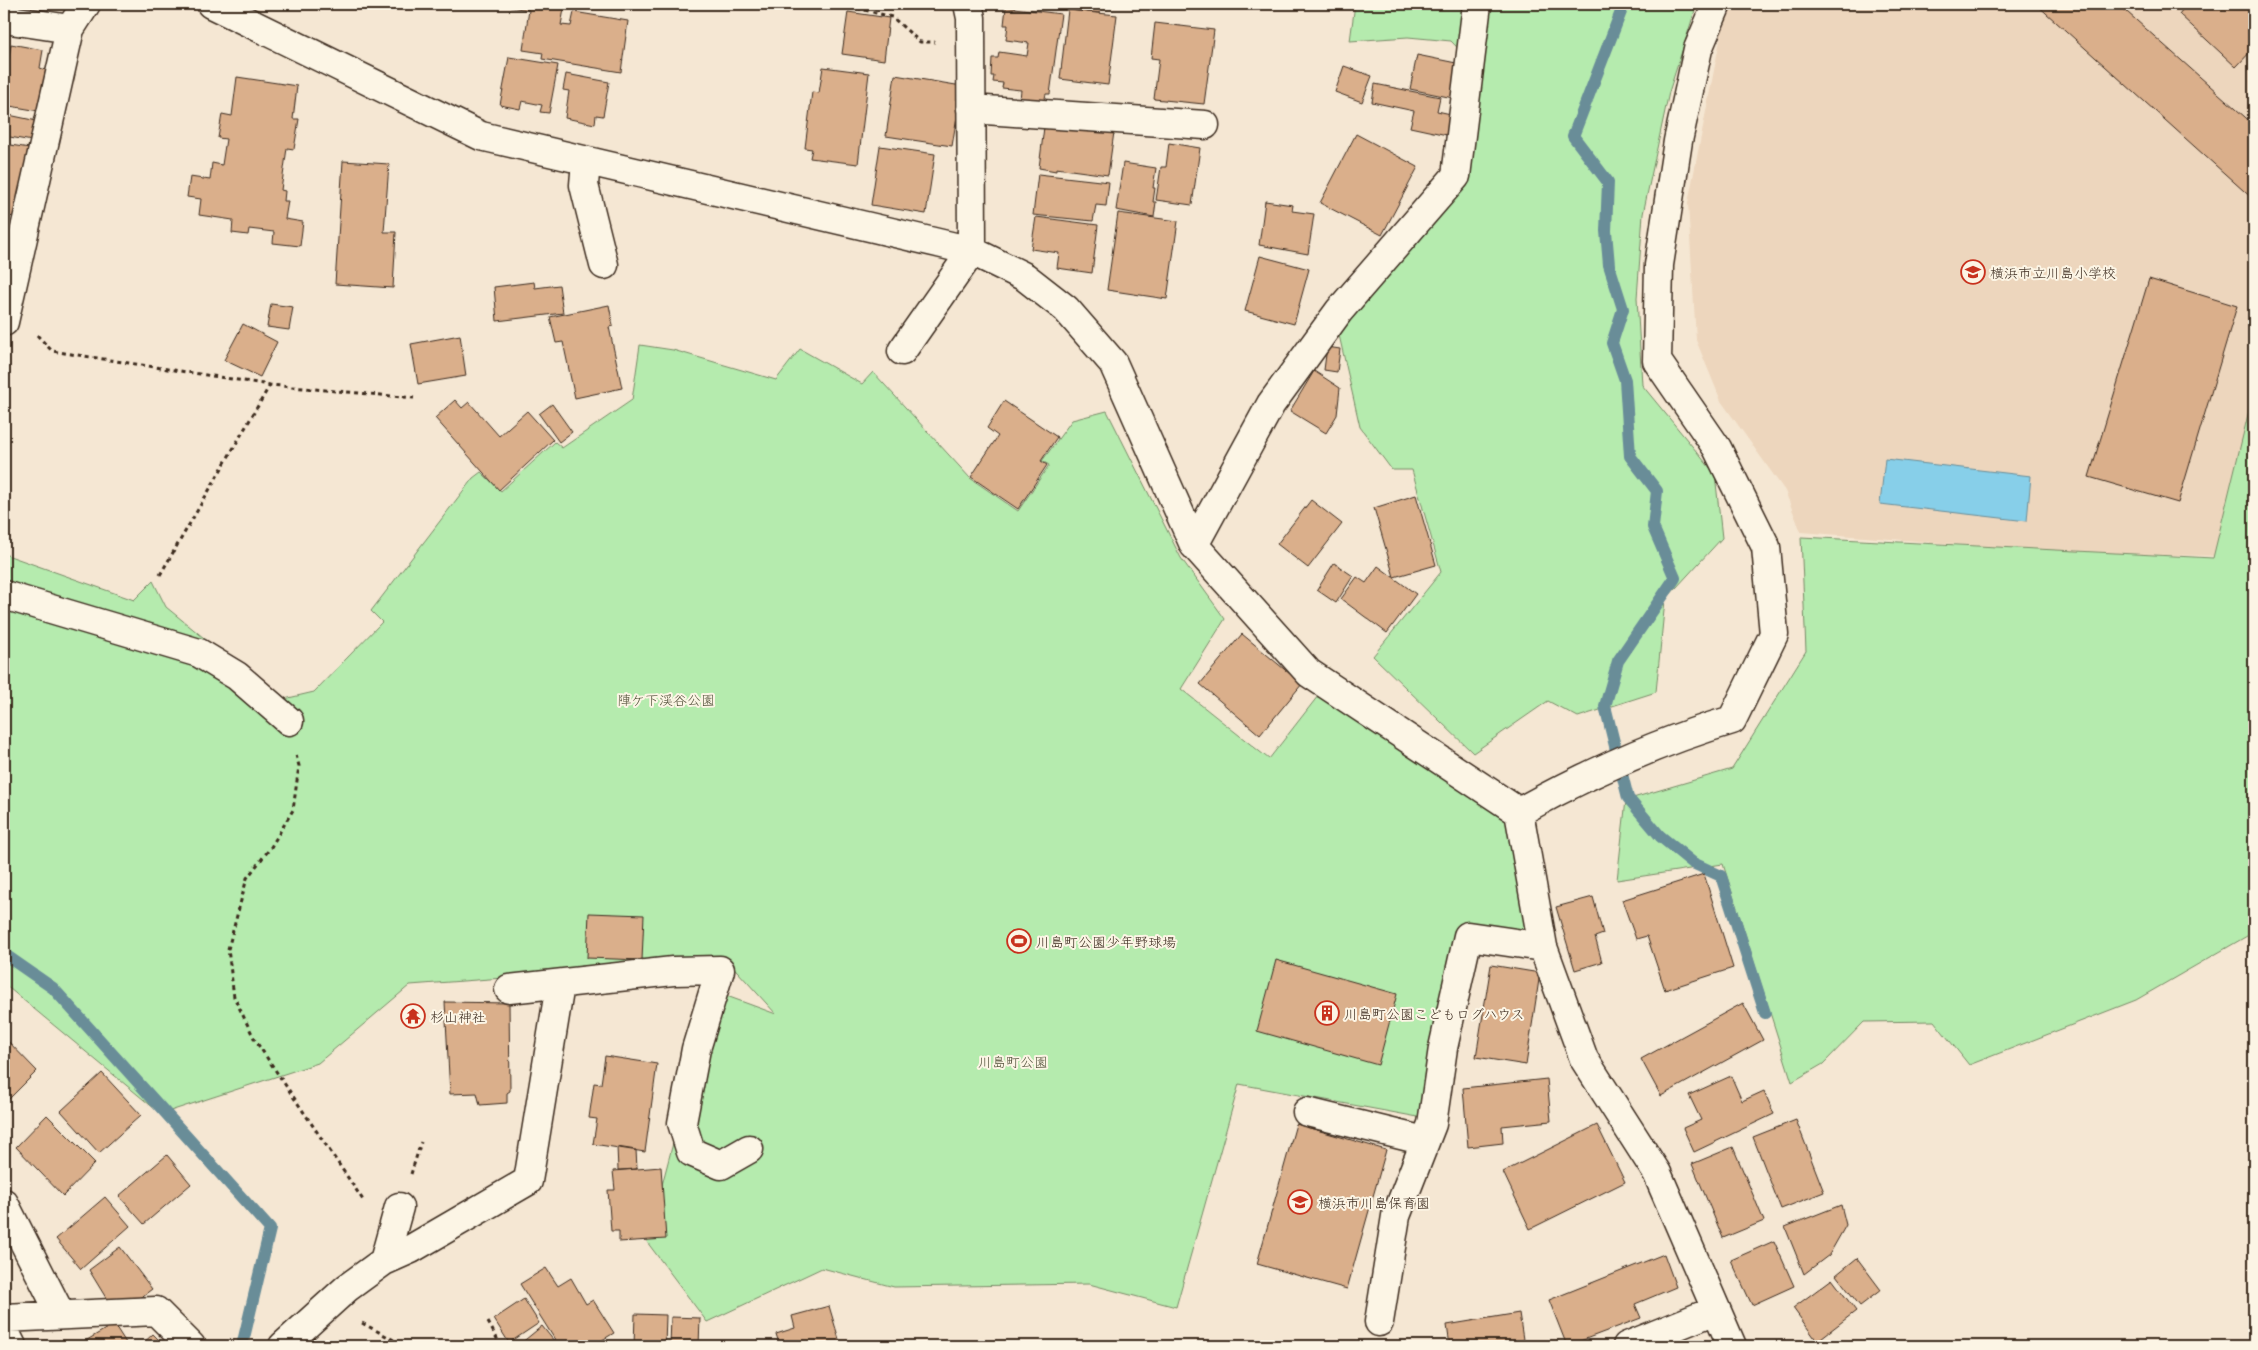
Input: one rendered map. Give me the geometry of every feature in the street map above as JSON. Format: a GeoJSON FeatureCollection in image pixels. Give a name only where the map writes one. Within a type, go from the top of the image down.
{"type":"FeatureCollection","features":[{"type":"Feature","properties":{"kind":"street"},"geometry":{"type":"LineString","coordinates":[[6,314],[13,240],[70,29],[86,4]]}},
{"type":"Feature","properties":{"kind":"street"},"geometry":{"type":"LineString","coordinates":[[211,4],[481,136],[972,251],[1025,277],[1066,309],[1113,363],[1194,545],[1309,673],[1519,812],[1543,948],[1584,1059],[1657,1173],[1732,1346]]}},
{"type":"Feature","properties":{"kind":"street"},"geometry":{"type":"LineString","coordinates":[[902,351],[972,251],[971,18],[968,4]]}},
{"type":"Feature","properties":{"kind":"street"},"geometry":{"type":"LineString","coordinates":[[1194,545],[1271,404],[1339,311],[1456,176],[1477,4]]}},
{"type":"Feature","properties":{"kind":"street"},"geometry":{"type":"LineString","coordinates":[[1519,812],[1564,787],[1684,735],[1732,720],[1774,634],[1766,547],[1717,448],[1657,361],[1659,265],[1678,141],[1698,49],[1717,4]]}},
{"type":"Feature","properties":{"kind":"street"},"geometry":{"type":"LineString","coordinates":[[4,19],[70,29]]}},
{"type":"Feature","properties":{"kind":"street"},"geometry":{"type":"LineString","coordinates":[[971,109],[1205,125]]}},
{"type":"Feature","properties":{"kind":"street"},"geometry":{"type":"LineString","coordinates":[[586,161],[584,185],[604,265]]}},
{"type":"Feature","properties":{"kind":"street"},"geometry":{"type":"LineString","coordinates":[[4,595],[199,653],[237,676],[289,721]]}},
{"type":"Feature","properties":{"kind":"street"},"geometry":{"type":"LineString","coordinates":[[1379,1322],[1396,1216],[1432,1124],[1443,1048],[1468,936],[1543,948]]}},
{"type":"Feature","properties":{"kind":"street"},"geometry":{"type":"LineString","coordinates":[[509,989],[560,985],[673,971],[720,970],[696,1048],[682,1123],[691,1152],[721,1165],[749,1149]]}},
{"type":"Feature","properties":{"kind":"street"},"geometry":{"type":"LineString","coordinates":[[282,1346],[340,1295],[384,1261],[411,1249],[528,1181],[560,985]]}},
{"type":"Feature","properties":{"kind":"street"},"geometry":{"type":"LineString","coordinates":[[1307,1112],[1425,1141]]}},
{"type":"Feature","properties":{"kind":"street"},"geometry":{"type":"LineString","coordinates":[[4,1203],[61,1315]]}},
{"type":"Feature","properties":{"kind":"street"},"geometry":{"type":"LineString","coordinates":[[384,1261],[399,1207]]}},
{"type":"Feature","properties":{"kind":"street"},"geometry":{"type":"LineString","coordinates":[[1627,1346],[1716,1310]]}},
{"type":"Feature","properties":{"kind":"street"},"geometry":{"type":"LineString","coordinates":[[4,1318],[156,1311],[191,1346]]}},
{"type":"Feature","properties":{"kind":"street"},"geometry":{"type":"LineString","coordinates":[[4,1330],[12,1346]]}},
{"type":"Feature","properties":{"kind":"path"},"geometry":{"type":"LineString","coordinates":[[856,8],[892,16],[920,42],[971,44]]}},
{"type":"Feature","properties":{"kind":"path"},"geometry":{"type":"LineString","coordinates":[[6,314],[52,351],[270,385],[414,398]]}},
{"type":"Feature","properties":{"kind":"path"},"geometry":{"type":"LineString","coordinates":[[160,575],[270,385]]}},
{"type":"Feature","properties":{"kind":"path"},"geometry":{"type":"LineString","coordinates":[[289,721],[299,766],[293,810],[271,847],[247,878],[228,949],[234,997],[256,1040],[363,1201]]}},
{"type":"Feature","properties":{"kind":"path"},"geometry":{"type":"LineString","coordinates":[[340,1295],[363,1324],[405,1346]]}},
{"type":"Feature","properties":{"kind":"path"},"geometry":{"type":"LineString","coordinates":[[488,1322],[501,1346]]}},
{"type":"Feature","properties":{"kind":"shaded area","name":"横浜市立川島小学校"},"geometry":{"type":"Polygon","coordinates":[[[1727,4],[2254,4],[2254,408],[2218,556],[2070,553],[1801,532],[1785,491],[1721,401],[1696,340],[1688,203],[1727,4]]]}},
{"type":"Feature","properties":{"kind":"green space"},"geometry":{"type":"Polygon","coordinates":[[[1355,4],[1697,4],[1669,92],[1643,214],[1637,298],[1642,385],[1715,474],[1722,538],[1665,600],[1656,692],[1578,717],[1548,701],[1473,753],[1373,656],[1441,572],[1412,470],[1392,470],[1360,427],[1339,335],[1473,159],[1477,68],[1451,41],[1408,37],[1350,41],[1355,4]]]}},
{"type":"Feature","properties":{"kind":"green space","name":"陣ケ下渓谷公園"},"geometry":{"type":"Polygon","coordinates":[[[640,345],[673,350],[776,380],[800,349],[862,384],[873,372],[970,478],[1018,511],[1049,465],[1042,461],[1072,420],[1107,411],[1181,558],[1225,619],[1181,689],[1269,759],[1318,696],[1511,823],[1527,932],[1463,922],[1418,1117],[1239,1084],[1176,1307],[1089,1284],[894,1287],[822,1268],[707,1322],[647,1242],[713,991],[776,1014],[728,961],[410,985],[318,1063],[161,1114],[4,984],[4,554],[134,600],[153,581],[166,607],[280,700],[314,692],[382,622],[371,611],[473,478],[481,472],[501,491],[555,442],[562,448],[632,400],[640,345]]]}},
{"type":"Feature","properties":{"kind":"green space"},"geometry":{"type":"Polygon","coordinates":[[[2254,390],[2254,932],[2136,1000],[1969,1065],[1934,1021],[1864,1022],[1823,1064],[1792,1082],[1723,864],[1617,880],[1626,800],[1732,769],[1806,651],[1801,537],[2213,558],[2254,390]]]}},
{"type":"Feature","properties":{"kind":"water"},"geometry":{"type":"Polygon","coordinates":[[[1885,459],[2031,476],[2027,521],[1880,504],[1885,459]]]}},
{"type":"Feature","properties":{"kind":"building"},"geometry":{"type":"Polygon","coordinates":[[[511,4],[565,4],[561,25],[571,26],[574,12],[628,21],[621,72],[542,59],[543,53],[523,50],[529,10],[510,7],[511,4]]]}},
{"type":"Feature","properties":{"kind":"building"},"geometry":{"type":"Polygon","coordinates":[[[1061,4],[1101,4],[1100,13],[1060,9],[1061,4]]]}},
{"type":"Feature","properties":{"kind":"building"},"geometry":{"type":"Polygon","coordinates":[[[2036,4],[2118,4],[2254,125],[2254,200],[2036,4]]]}},
{"type":"Feature","properties":{"kind":"building"},"geometry":{"type":"Polygon","coordinates":[[[2187,4],[2254,4],[2254,48],[2236,67],[2179,14],[2187,4]]]}},
{"type":"Feature","properties":{"kind":"building"},"geometry":{"type":"Polygon","coordinates":[[[1006,7],[1061,14],[1050,94],[1046,94],[1044,102],[1020,99],[1021,90],[1002,88],[1003,83],[993,82],[994,76],[991,76],[992,58],[998,58],[999,52],[1027,56],[1029,43],[1006,40],[1008,25],[1004,25],[1006,7]]]}},
{"type":"Feature","properties":{"kind":"building"},"geometry":{"type":"Polygon","coordinates":[[[1068,10],[1117,15],[1108,85],[1060,79],[1068,10]]]}},
{"type":"Feature","properties":{"kind":"building"},"geometry":{"type":"Polygon","coordinates":[[[848,12],[889,18],[884,60],[842,54],[848,12]]]}},
{"type":"Feature","properties":{"kind":"building"},"geometry":{"type":"Polygon","coordinates":[[[1155,23],[1214,30],[1204,104],[1154,99],[1159,59],[1151,58],[1155,23]]]}},
{"type":"Feature","properties":{"kind":"building"},"geometry":{"type":"Polygon","coordinates":[[[11,44],[43,50],[40,68],[46,70],[39,111],[4,105],[4,87],[11,44]]]}},
{"type":"Feature","properties":{"kind":"building"},"geometry":{"type":"Polygon","coordinates":[[[1417,55],[1461,64],[1453,98],[1410,89],[1417,55]]]}},
{"type":"Feature","properties":{"kind":"building"},"geometry":{"type":"Polygon","coordinates":[[[509,57],[558,65],[549,113],[540,112],[542,105],[522,101],[520,109],[500,105],[509,57]]]}},
{"type":"Feature","properties":{"kind":"building"},"geometry":{"type":"Polygon","coordinates":[[[1344,66],[1372,76],[1362,102],[1335,92],[1344,66]]]}},
{"type":"Feature","properties":{"kind":"building"},"geometry":{"type":"Polygon","coordinates":[[[823,67],[869,73],[858,164],[810,158],[812,149],[805,148],[812,92],[819,93],[823,67]]]}},
{"type":"Feature","properties":{"kind":"building"},"geometry":{"type":"Polygon","coordinates":[[[566,74],[609,82],[603,116],[596,115],[595,124],[565,118],[569,91],[563,90],[566,74]]]}},
{"type":"Feature","properties":{"kind":"building"},"geometry":{"type":"Polygon","coordinates":[[[895,75],[962,86],[952,146],[886,136],[895,75]]]}},
{"type":"Feature","properties":{"kind":"building"},"geometry":{"type":"Polygon","coordinates":[[[237,77],[297,86],[293,119],[299,119],[294,149],[287,148],[281,190],[285,191],[284,201],[288,201],[285,219],[303,222],[300,246],[273,243],[274,232],[249,229],[248,235],[232,233],[233,220],[199,215],[201,199],[187,197],[190,177],[210,180],[212,163],[222,165],[226,139],[218,138],[222,114],[232,116],[237,77]]]}},
{"type":"Feature","properties":{"kind":"building"},"geometry":{"type":"Polygon","coordinates":[[[1375,84],[1440,97],[1437,111],[1451,114],[1447,135],[1410,127],[1414,111],[1372,102],[1375,84]]]}},
{"type":"Feature","properties":{"kind":"building"},"geometry":{"type":"Polygon","coordinates":[[[4,114],[42,122],[38,142],[4,136],[4,114]]]}},
{"type":"Feature","properties":{"kind":"building"},"geometry":{"type":"Polygon","coordinates":[[[1064,125],[1114,132],[1108,175],[1056,168],[1056,171],[1039,168],[1044,127],[1063,129],[1064,125]]]}},
{"type":"Feature","properties":{"kind":"building"},"geometry":{"type":"Polygon","coordinates":[[[1356,134],[1418,167],[1382,235],[1320,203],[1356,134]]]}},
{"type":"Feature","properties":{"kind":"building"},"geometry":{"type":"Polygon","coordinates":[[[1169,143],[1200,148],[1192,205],[1156,200],[1161,167],[1166,167],[1169,143]]]}},
{"type":"Feature","properties":{"kind":"building"},"geometry":{"type":"Polygon","coordinates":[[[4,144],[36,149],[14,217],[4,215],[4,144]]]}},
{"type":"Feature","properties":{"kind":"building"},"geometry":{"type":"Polygon","coordinates":[[[880,146],[935,154],[926,214],[871,205],[880,146]]]}},
{"type":"Feature","properties":{"kind":"building"},"geometry":{"type":"Polygon","coordinates":[[[343,161],[389,164],[384,232],[396,232],[393,288],[335,284],[343,161]]]}},
{"type":"Feature","properties":{"kind":"building"},"geometry":{"type":"Polygon","coordinates":[[[1123,163],[1156,168],[1153,188],[1155,188],[1153,202],[1156,202],[1154,217],[1116,210],[1123,163]]]}},
{"type":"Feature","properties":{"kind":"building"},"geometry":{"type":"Polygon","coordinates":[[[1038,174],[1109,182],[1106,206],[1096,205],[1093,221],[1033,215],[1038,174]]]}},
{"type":"Feature","properties":{"kind":"building"},"geometry":{"type":"Polygon","coordinates":[[[1265,201],[1293,205],[1292,211],[1314,214],[1308,254],[1259,245],[1265,201]]]}},
{"type":"Feature","properties":{"kind":"building"},"geometry":{"type":"Polygon","coordinates":[[[1118,213],[1178,221],[1167,299],[1107,290],[1118,213]]]}},
{"type":"Feature","properties":{"kind":"building"},"geometry":{"type":"Polygon","coordinates":[[[1036,217],[1098,225],[1092,273],[1057,268],[1059,253],[1031,249],[1036,217]]]}},
{"type":"Feature","properties":{"kind":"building"},"geometry":{"type":"Polygon","coordinates":[[[1260,256],[1309,269],[1294,324],[1245,311],[1260,256]]]}},
{"type":"Feature","properties":{"kind":"building"},"geometry":{"type":"Polygon","coordinates":[[[2149,279],[2237,306],[2178,503],[2089,477],[2149,279]]]}},
{"type":"Feature","properties":{"kind":"building"},"geometry":{"type":"Polygon","coordinates":[[[534,282],[535,288],[559,285],[563,313],[497,321],[494,287],[534,282]]]}},
{"type":"Feature","properties":{"kind":"building"},"geometry":{"type":"Polygon","coordinates":[[[271,304],[293,307],[289,330],[267,327],[271,304]]]}},
{"type":"Feature","properties":{"kind":"building"},"geometry":{"type":"Polygon","coordinates":[[[609,305],[613,326],[609,327],[622,388],[575,398],[563,342],[556,343],[550,317],[609,305]]]}},
{"type":"Feature","properties":{"kind":"building"},"geometry":{"type":"Polygon","coordinates":[[[243,324],[277,342],[260,377],[224,360],[243,324]]]}},
{"type":"Feature","properties":{"kind":"building"},"geometry":{"type":"Polygon","coordinates":[[[460,335],[466,376],[418,384],[411,344],[460,335]]]}},
{"type":"Feature","properties":{"kind":"building"},"geometry":{"type":"Polygon","coordinates":[[[1327,347],[1340,349],[1337,372],[1324,370],[1327,347]]]}},
{"type":"Feature","properties":{"kind":"building"},"geometry":{"type":"Polygon","coordinates":[[[1314,371],[1340,388],[1337,415],[1326,433],[1290,411],[1314,371]]]}},
{"type":"Feature","properties":{"kind":"building"},"geometry":{"type":"Polygon","coordinates":[[[455,400],[462,408],[469,402],[499,436],[527,411],[553,440],[499,490],[435,418],[455,400]]]}},
{"type":"Feature","properties":{"kind":"building"},"geometry":{"type":"Polygon","coordinates":[[[1004,401],[1057,437],[1041,461],[1047,465],[1018,509],[971,477],[998,436],[987,428],[1004,401]]]}},
{"type":"Feature","properties":{"kind":"building"},"geometry":{"type":"Polygon","coordinates":[[[552,404],[572,432],[559,442],[539,414],[552,404]]]}},
{"type":"Feature","properties":{"kind":"building"},"geometry":{"type":"Polygon","coordinates":[[[1416,495],[1436,565],[1394,577],[1374,508],[1416,495]]]}},
{"type":"Feature","properties":{"kind":"building"},"geometry":{"type":"Polygon","coordinates":[[[1311,500],[1342,524],[1308,568],[1277,544],[1311,500]]]}},
{"type":"Feature","properties":{"kind":"building"},"geometry":{"type":"Polygon","coordinates":[[[1334,563],[1353,576],[1336,603],[1317,590],[1334,563]]]}},
{"type":"Feature","properties":{"kind":"building"},"geometry":{"type":"Polygon","coordinates":[[[1378,566],[1416,594],[1387,633],[1341,599],[1357,577],[1366,583],[1378,566]]]}},
{"type":"Feature","properties":{"kind":"building"},"geometry":{"type":"Polygon","coordinates":[[[1242,634],[1302,684],[1260,735],[1200,684],[1242,634]]]}},
{"type":"Feature","properties":{"kind":"building"},"geometry":{"type":"Polygon","coordinates":[[[1704,874],[1733,968],[1665,990],[1647,936],[1636,939],[1622,900],[1704,874]]]}},
{"type":"Feature","properties":{"kind":"building"},"geometry":{"type":"Polygon","coordinates":[[[1593,897],[1603,934],[1595,937],[1602,962],[1575,970],[1556,907],[1593,897]]]}},
{"type":"Feature","properties":{"kind":"building"},"geometry":{"type":"Polygon","coordinates":[[[589,913],[644,915],[642,960],[587,958],[589,913]]]}},
{"type":"Feature","properties":{"kind":"building","name":"川島町公園こどもログハウス"},"geometry":{"type":"Polygon","coordinates":[[[1276,960],[1397,994],[1378,1065],[1257,1031],[1276,960]]]}},
{"type":"Feature","properties":{"kind":"building"},"geometry":{"type":"Polygon","coordinates":[[[1491,965],[1540,973],[1526,1065],[1476,1057],[1491,965]]]}},
{"type":"Feature","properties":{"kind":"building","name":"杉山神社"},"geometry":{"type":"Polygon","coordinates":[[[445,1002],[509,1003],[510,1091],[507,1093],[507,1103],[480,1105],[477,1093],[450,1094],[445,1002]]]}},
{"type":"Feature","properties":{"kind":"building"},"geometry":{"type":"Polygon","coordinates":[[[1743,1003],[1763,1040],[1661,1096],[1641,1059],[1743,1003]]]}},
{"type":"Feature","properties":{"kind":"building"},"geometry":{"type":"Polygon","coordinates":[[[4,1037],[37,1071],[4,1104],[4,1037]]]}},
{"type":"Feature","properties":{"kind":"building"},"geometry":{"type":"Polygon","coordinates":[[[605,1056],[657,1064],[645,1152],[593,1144],[597,1119],[589,1118],[594,1083],[601,1084],[605,1056]]]}},
{"type":"Feature","properties":{"kind":"building"},"geometry":{"type":"Polygon","coordinates":[[[102,1073],[141,1115],[99,1153],[61,1111],[102,1073]]]}},
{"type":"Feature","properties":{"kind":"building"},"geometry":{"type":"Polygon","coordinates":[[[1731,1076],[1742,1101],[1764,1091],[1774,1114],[1694,1152],[1683,1128],[1701,1120],[1689,1095],[1731,1076]]]}},
{"type":"Feature","properties":{"kind":"building"},"geometry":{"type":"Polygon","coordinates":[[[1547,1079],[1551,1121],[1502,1126],[1503,1143],[1468,1147],[1463,1088],[1547,1079]]]}},
{"type":"Feature","properties":{"kind":"building"},"geometry":{"type":"Polygon","coordinates":[[[47,1115],[95,1163],[63,1196],[16,1147],[47,1115]]]}},
{"type":"Feature","properties":{"kind":"building"},"geometry":{"type":"Polygon","coordinates":[[[1796,1120],[1824,1192],[1781,1209],[1753,1137],[1796,1120]]]}},
{"type":"Feature","properties":{"kind":"building"},"geometry":{"type":"Polygon","coordinates":[[[1296,1124],[1386,1150],[1347,1289],[1257,1264],[1296,1124]]]}},
{"type":"Feature","properties":{"kind":"building"},"geometry":{"type":"Polygon","coordinates":[[[1597,1125],[1625,1182],[1530,1229],[1503,1172],[1597,1125]]]}},
{"type":"Feature","properties":{"kind":"building"},"geometry":{"type":"Polygon","coordinates":[[[617,1147],[636,1150],[637,1169],[618,1170],[617,1147]]]}},
{"type":"Feature","properties":{"kind":"building"},"geometry":{"type":"Polygon","coordinates":[[[1733,1147],[1764,1221],[1723,1238],[1692,1164],[1733,1147]]]}},
{"type":"Feature","properties":{"kind":"building"},"geometry":{"type":"Polygon","coordinates":[[[167,1155],[191,1184],[144,1224],[119,1196],[167,1155]]]}},
{"type":"Feature","properties":{"kind":"building"},"geometry":{"type":"Polygon","coordinates":[[[661,1167],[666,1239],[619,1242],[619,1231],[611,1231],[608,1190],[615,1190],[613,1171],[661,1167]]]}},
{"type":"Feature","properties":{"kind":"building"},"geometry":{"type":"Polygon","coordinates":[[[105,1197],[130,1226],[81,1269],[56,1239],[105,1197]]]}},
{"type":"Feature","properties":{"kind":"building"},"geometry":{"type":"Polygon","coordinates":[[[1841,1205],[1846,1225],[1829,1255],[1804,1274],[1785,1227],[1841,1205]]]}},
{"type":"Feature","properties":{"kind":"building"},"geometry":{"type":"Polygon","coordinates":[[[1774,1241],[1794,1286],[1752,1305],[1731,1260],[1774,1241]]]}},
{"type":"Feature","properties":{"kind":"building"},"geometry":{"type":"Polygon","coordinates":[[[120,1247],[152,1289],[127,1308],[114,1311],[89,1270],[120,1247]]]}},
{"type":"Feature","properties":{"kind":"building"},"geometry":{"type":"Polygon","coordinates":[[[1664,1254],[1676,1287],[1635,1304],[1641,1318],[1567,1346],[1549,1300],[1664,1254]]]}},
{"type":"Feature","properties":{"kind":"building"},"geometry":{"type":"Polygon","coordinates":[[[1857,1258],[1881,1290],[1860,1306],[1836,1275],[1857,1258]]]}},
{"type":"Feature","properties":{"kind":"building"},"geometry":{"type":"Polygon","coordinates":[[[546,1268],[558,1286],[571,1278],[586,1304],[593,1300],[614,1333],[592,1346],[559,1346],[520,1284],[546,1268]]]}},
{"type":"Feature","properties":{"kind":"building"},"geometry":{"type":"Polygon","coordinates":[[[1832,1279],[1856,1311],[1817,1341],[1793,1308],[1832,1279]]]}},
{"type":"Feature","properties":{"kind":"building"},"geometry":{"type":"Polygon","coordinates":[[[524,1299],[539,1323],[509,1343],[494,1319],[524,1299]]]}},
{"type":"Feature","properties":{"kind":"building"},"geometry":{"type":"Polygon","coordinates":[[[829,1306],[841,1346],[780,1346],[776,1334],[795,1328],[792,1316],[829,1306]]]}},
{"type":"Feature","properties":{"kind":"building"},"geometry":{"type":"Polygon","coordinates":[[[1519,1313],[1524,1346],[1450,1346],[1447,1325],[1519,1313]]]}},
{"type":"Feature","properties":{"kind":"building"},"geometry":{"type":"Polygon","coordinates":[[[635,1314],[666,1315],[665,1346],[634,1346],[635,1314]]]}},
{"type":"Feature","properties":{"kind":"building"},"geometry":{"type":"Polygon","coordinates":[[[671,1317],[700,1318],[699,1346],[670,1346],[671,1317]]]}},
{"type":"Feature","properties":{"kind":"building"},"geometry":{"type":"Polygon","coordinates":[[[114,1324],[128,1346],[77,1346],[114,1324]]]}},
{"type":"Feature","properties":{"kind":"building"},"geometry":{"type":"Polygon","coordinates":[[[542,1326],[558,1346],[522,1346],[520,1344],[542,1326]]]}},
{"type":"Feature","properties":{"kind":"building"},"geometry":{"type":"Polygon","coordinates":[[[153,1334],[165,1346],[140,1346],[153,1334]]]}},
{"type":"Feature","properties":{"kind":"waterway"},"geometry":{"type":"LineString","coordinates":[[1624,4],[1573,136],[1608,182],[1606,231],[1609,265],[1623,309],[1612,343],[1625,380],[1630,456],[1657,491],[1653,527],[1675,578],[1618,661],[1605,706],[1628,798],[1660,836],[1693,863],[1721,876],[1765,1013]]}},
{"type":"Feature","properties":{"kind":"waterway"},"geometry":{"type":"LineString","coordinates":[[4,954],[53,988],[270,1229],[242,1346]]}},
{"type":"Feature","properties":{"kind":"place","name":"横浜市立川島小学校"},"geometry":{"type":"Point","coordinates":[1973,272]}},
{"type":"Feature","properties":{"kind":"place","name":"川島町公園少年野球場"},"geometry":{"type":"Point","coordinates":[1019,941]}},
{"type":"Feature","properties":{"kind":"place","name":"川島町公園こどもログハウス"},"geometry":{"type":"Point","coordinates":[1327,1013]}},
{"type":"Feature","properties":{"kind":"place","name":"杉山神社"},"geometry":{"type":"Point","coordinates":[413,1016]}},
{"type":"Feature","properties":{"kind":"place","name":"横浜市川島保育園"},"geometry":{"type":"Point","coordinates":[1300,1202]}},
{"type":"Feature","properties":{"kind":"park label","name":"川島町公園"},"geometry":{"type":"Point","coordinates":[1013,1061]}}]}
